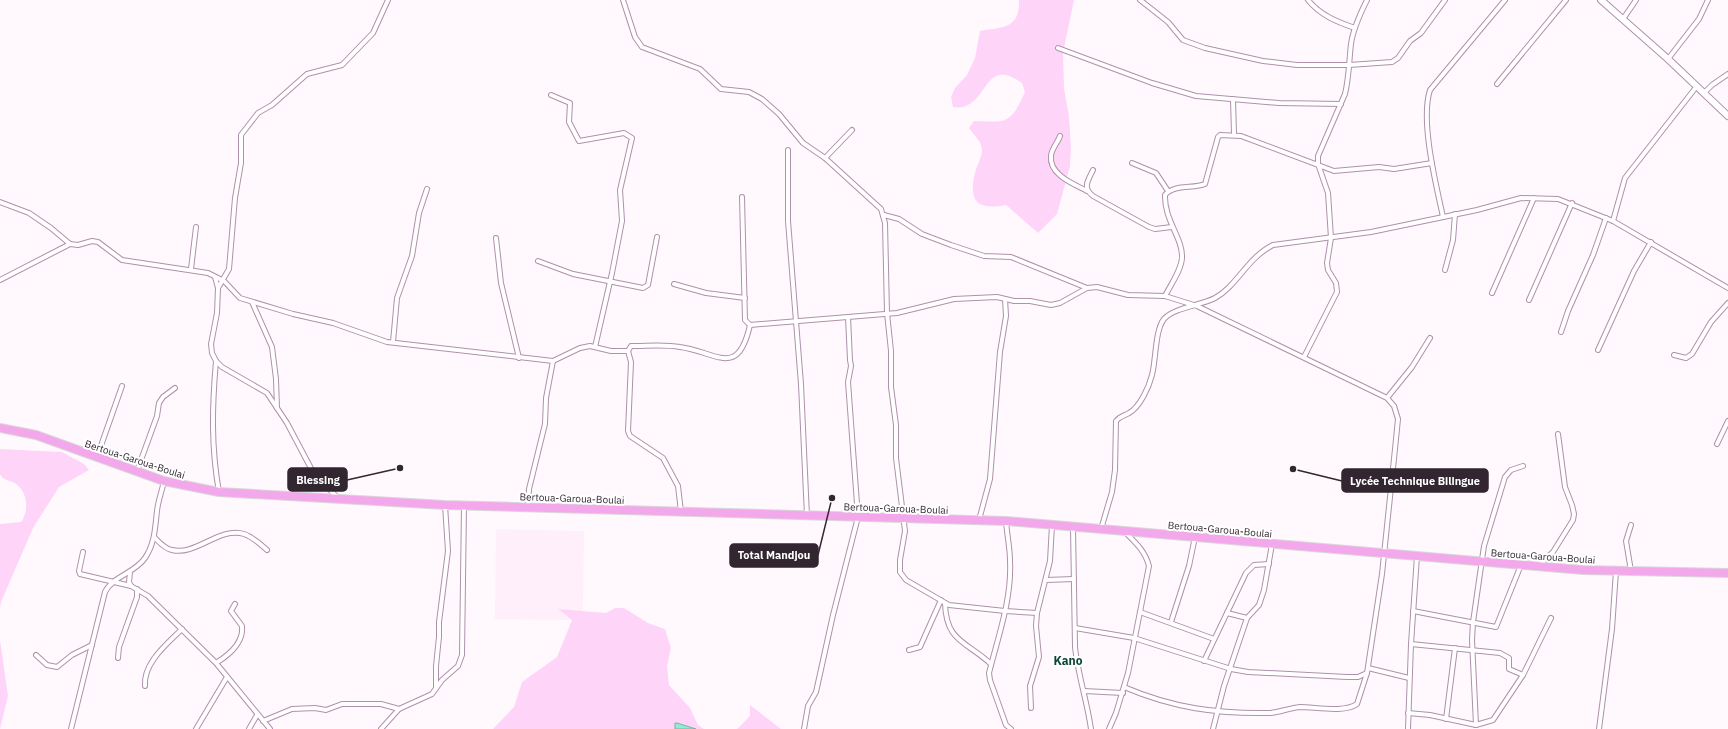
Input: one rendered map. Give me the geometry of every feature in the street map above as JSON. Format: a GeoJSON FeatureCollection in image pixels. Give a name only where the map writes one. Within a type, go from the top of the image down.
{"type":"FeatureCollection","features":[{"type":"Feature","properties":{"kind":"highway","name":"Bertoua-Garoua-Boulai"},"geometry":{"type":"LineString","coordinates":[[0,428],[36,435],[164,481],[219,492],[464,506],[1006,522],[1521,565],[1616,571],[1728,573]]}},
{"type":"Feature","properties":{"kind":"street"},"geometry":{"type":"LineString","coordinates":[[218,288],[224,281],[230,269],[235,198],[241,163],[241,135],[258,113],[272,105],[307,74],[342,65],[373,34],[388,0]]}},
{"type":"Feature","properties":{"kind":"street"},"geometry":{"type":"LineString","coordinates":[[623,0],[635,37],[642,47],[700,69],[721,89],[742,91],[756,95],[779,114],[803,143],[825,158],[854,186],[874,202],[884,215],[887,313],[891,352],[891,387],[896,425],[895,447],[902,518],[905,531],[900,560],[900,572],[906,580],[943,601],[1005,611],[1037,613]]}},
{"type":"Feature","properties":{"kind":"street"},"geometry":{"type":"LineString","coordinates":[[1140,0],[1168,22],[1183,40],[1205,48],[1297,65],[1349,65],[1392,62],[1398,58],[1410,41],[1421,33],[1445,0]]}},
{"type":"Feature","properties":{"kind":"street"},"geometry":{"type":"LineString","coordinates":[[1308,0],[1323,14],[1337,22],[1355,28]]}},
{"type":"Feature","properties":{"kind":"street"},"geometry":{"type":"LineString","coordinates":[[1304,356],[1337,292],[1336,283],[1328,270],[1327,264],[1331,238],[1328,194],[1318,164],[1320,151],[1341,104],[1348,83],[1351,42],[1355,28],[1367,0]]}},
{"type":"Feature","properties":{"kind":"street"},"geometry":{"type":"LineString","coordinates":[[1443,217],[1432,163],[1427,110],[1430,90],[1505,0]]}},
{"type":"Feature","properties":{"kind":"street"},"geometry":{"type":"LineString","coordinates":[[1497,84],[1566,0]]}},
{"type":"Feature","properties":{"kind":"street"},"geometry":{"type":"LineString","coordinates":[[1600,0],[1668,59],[1728,116]]}},
{"type":"Feature","properties":{"kind":"street"},"geometry":{"type":"LineString","coordinates":[[1623,19],[1636,0]]}},
{"type":"Feature","properties":{"kind":"street"},"geometry":{"type":"LineString","coordinates":[[1668,59],[1699,19],[1708,0]]}},
{"type":"Feature","properties":{"kind":"street"},"geometry":{"type":"LineString","coordinates":[[1058,48],[1170,89],[1196,96],[1279,103],[1341,104]]}},
{"type":"Feature","properties":{"kind":"street"},"geometry":{"type":"LineString","coordinates":[[1704,93],[1712,85],[1728,74]]}},
{"type":"Feature","properties":{"kind":"street"},"geometry":{"type":"LineString","coordinates":[[1613,221],[1625,178],[1697,86]]}},
{"type":"Feature","properties":{"kind":"street"},"geometry":{"type":"LineString","coordinates":[[551,95],[570,103],[570,122],[579,141],[624,133],[632,138],[620,190],[622,221],[610,283],[595,347]]}},
{"type":"Feature","properties":{"kind":"street"},"geometry":{"type":"LineString","coordinates":[[1233,99],[1234,134]]}},
{"type":"Feature","properties":{"kind":"street"},"geometry":{"type":"LineString","coordinates":[[825,158],[852,130]]}},
{"type":"Feature","properties":{"kind":"street"},"geometry":{"type":"LineString","coordinates":[[1165,296],[1180,266],[1182,258],[1179,244],[1164,203],[1165,195],[1168,191],[1205,184],[1218,137],[1224,134],[1234,134],[1261,143],[1304,161],[1318,164],[1334,171],[1379,167],[1394,169],[1432,163]]}},
{"type":"Feature","properties":{"kind":"street"},"geometry":{"type":"LineString","coordinates":[[1060,136],[1051,156],[1053,168],[1064,179],[1149,227],[1155,229],[1172,227]]}},
{"type":"Feature","properties":{"kind":"street"},"geometry":{"type":"LineString","coordinates":[[788,150],[788,221],[801,384],[807,516]]}},
{"type":"Feature","properties":{"kind":"street"},"geometry":{"type":"LineString","coordinates":[[1132,164],[1156,173],[1168,191]]}},
{"type":"Feature","properties":{"kind":"street"},"geometry":{"type":"LineString","coordinates":[[1087,191],[1086,186],[1093,170]]}},
{"type":"Feature","properties":{"kind":"street"},"geometry":{"type":"LineString","coordinates":[[393,342],[397,298],[412,256],[419,213],[427,189]]}},
{"type":"Feature","properties":{"kind":"street"},"geometry":{"type":"LineString","coordinates":[[742,197],[745,320],[750,325],[897,313],[954,298],[997,297],[1051,305],[1060,303],[1088,288]]}},
{"type":"Feature","properties":{"kind":"street"},"geometry":{"type":"LineString","coordinates":[[1101,530],[1112,492],[1115,470],[1116,421],[1118,418],[1137,407],[1143,396],[1152,376],[1160,328],[1164,318],[1174,312],[1197,306],[1226,290],[1248,263],[1269,247],[1289,242],[1372,232],[1521,198],[1558,199],[1572,203],[1613,221],[1728,288]]}},
{"type":"Feature","properties":{"kind":"street"},"geometry":{"type":"LineString","coordinates":[[1492,293],[1534,198]]}},
{"type":"Feature","properties":{"kind":"street"},"geometry":{"type":"LineString","coordinates":[[0,202],[29,214],[51,228],[70,244],[78,245],[92,241],[98,242],[122,260],[191,269],[224,281],[240,298],[333,323],[387,342],[553,361],[580,348],[595,347],[611,351],[628,351]]}},
{"type":"Feature","properties":{"kind":"street"},"geometry":{"type":"LineString","coordinates":[[1529,300],[1572,203]]}},
{"type":"Feature","properties":{"kind":"street"},"geometry":{"type":"LineString","coordinates":[[1445,270],[1453,240],[1455,214]]}},
{"type":"Feature","properties":{"kind":"street"},"geometry":{"type":"LineString","coordinates":[[884,215],[899,219],[922,234],[951,245],[984,256],[1011,257],[1088,288],[1105,288],[1128,295],[1165,296],[1197,306],[1304,356],[1387,398],[1394,406],[1398,419],[1382,574],[1368,668],[1359,701],[1354,706],[1322,709],[1300,707],[1272,713],[1217,712],[1171,704],[1124,687]]}},
{"type":"Feature","properties":{"kind":"street"},"geometry":{"type":"LineString","coordinates":[[1561,332],[1568,311],[1593,255],[1606,218]]}},
{"type":"Feature","properties":{"kind":"street"},"geometry":{"type":"LineString","coordinates":[[191,269],[196,227]]}},
{"type":"Feature","properties":{"kind":"street"},"geometry":{"type":"LineString","coordinates":[[538,261],[558,270],[603,279],[610,283],[643,288],[648,285],[657,237]]}},
{"type":"Feature","properties":{"kind":"street"},"geometry":{"type":"LineString","coordinates":[[496,238],[501,283],[519,358]]}},
{"type":"Feature","properties":{"kind":"street"},"geometry":{"type":"LineString","coordinates":[[1598,350],[1634,271],[1651,242]]}},
{"type":"Feature","properties":{"kind":"street"},"geometry":{"type":"LineString","coordinates":[[0,280],[70,244]]}},
{"type":"Feature","properties":{"kind":"street"},"geometry":{"type":"LineString","coordinates":[[216,277],[218,288],[216,324],[211,344],[212,353],[216,361],[222,367],[267,393],[288,423],[314,474],[340,500]]}},
{"type":"Feature","properties":{"kind":"street"},"geometry":{"type":"LineString","coordinates":[[674,284],[706,293],[745,298]]}},
{"type":"Feature","properties":{"kind":"street"},"geometry":{"type":"LineString","coordinates":[[979,521],[990,479],[1000,352],[1006,316],[1005,299]]}},
{"type":"Feature","properties":{"kind":"street"},"geometry":{"type":"LineString","coordinates":[[252,302],[272,347],[276,379],[277,408]]}},
{"type":"Feature","properties":{"kind":"street"},"geometry":{"type":"LineString","coordinates":[[1674,355],[1686,358],[1692,354],[1711,322],[1728,303]]}},
{"type":"Feature","properties":{"kind":"street"},"geometry":{"type":"LineString","coordinates":[[804,729],[808,706],[816,692],[833,615],[858,517],[848,382],[852,366],[850,360],[848,317]]}},
{"type":"Feature","properties":{"kind":"street"},"geometry":{"type":"LineString","coordinates":[[681,512],[678,486],[663,458],[630,436],[628,431],[631,362],[628,351],[631,346],[679,346],[699,350],[723,359],[732,358],[744,346],[750,325]]}},
{"type":"Feature","properties":{"kind":"street"},"geometry":{"type":"LineString","coordinates":[[1387,398],[1412,367],[1430,338]]}},
{"type":"Feature","properties":{"kind":"street"},"geometry":{"type":"LineString","coordinates":[[216,361],[212,417],[214,464],[219,492]]}},
{"type":"Feature","properties":{"kind":"street"},"geometry":{"type":"LineString","coordinates":[[528,507],[529,489],[545,424],[546,398],[553,361]]}},
{"type":"Feature","properties":{"kind":"street"},"geometry":{"type":"LineString","coordinates":[[96,457],[122,386]]}},
{"type":"Feature","properties":{"kind":"street"},"geometry":{"type":"LineString","coordinates":[[136,471],[157,416],[162,397],[175,388]]}},
{"type":"Feature","properties":{"kind":"street"},"geometry":{"type":"LineString","coordinates":[[1717,444],[1728,421]]}},
{"type":"Feature","properties":{"kind":"street"},"geometry":{"type":"LineString","coordinates":[[1538,566],[1553,552],[1573,520],[1574,514],[1565,487],[1558,434]]}},
{"type":"Feature","properties":{"kind":"street"},"geometry":{"type":"LineString","coordinates":[[1476,724],[1473,622],[1481,561],[1484,546],[1505,477],[1510,470],[1523,466]]}},
{"type":"Feature","properties":{"kind":"street"},"geometry":{"type":"LineString","coordinates":[[71,729],[105,592],[112,582],[130,572],[145,558],[154,538],[157,509],[164,481]]}},
{"type":"Feature","properties":{"kind":"street"},"geometry":{"type":"LineString","coordinates":[[436,689],[436,666],[439,637],[438,622],[448,551],[445,505]]}},
{"type":"Feature","properties":{"kind":"street"},"geometry":{"type":"LineString","coordinates":[[381,729],[399,709],[429,697],[458,666],[462,655],[464,506]]}},
{"type":"Feature","properties":{"kind":"street"},"geometry":{"type":"LineString","coordinates":[[1006,522],[1010,562],[1005,611],[991,664],[990,680],[1006,725],[1011,729]]}},
{"type":"Feature","properties":{"kind":"street"},"geometry":{"type":"LineString","coordinates":[[1031,708],[1030,686],[1039,657],[1036,626],[1037,613],[1046,580],[1051,552],[1052,525]]}},
{"type":"Feature","properties":{"kind":"street"},"geometry":{"type":"LineString","coordinates":[[1631,525],[1626,542],[1631,571]]}},
{"type":"Feature","properties":{"kind":"street"},"geometry":{"type":"LineString","coordinates":[[1074,527],[1074,628],[1077,667],[1084,691],[1091,729]]}},
{"type":"Feature","properties":{"kind":"street"},"geometry":{"type":"LineString","coordinates":[[1109,729],[1124,687],[1149,566],[1146,556],[1140,547],[1125,531]]}},
{"type":"Feature","properties":{"kind":"street"},"geometry":{"type":"LineString","coordinates":[[154,538],[167,548],[177,551],[189,549],[227,535],[243,534],[268,550]]}},
{"type":"Feature","properties":{"kind":"street"},"geometry":{"type":"LineString","coordinates":[[1170,622],[1189,566],[1195,537]]}},
{"type":"Feature","properties":{"kind":"street"},"geometry":{"type":"LineString","coordinates":[[1213,729],[1230,668],[1247,618],[1259,604],[1264,590],[1272,544]]}},
{"type":"Feature","properties":{"kind":"street"},"geometry":{"type":"LineString","coordinates":[[83,552],[79,571],[80,574],[131,586],[148,596],[216,663],[270,729]]}},
{"type":"Feature","properties":{"kind":"street"},"geometry":{"type":"LineString","coordinates":[[1408,729],[1409,678],[1417,556]]}},
{"type":"Feature","properties":{"kind":"street"},"geometry":{"type":"LineString","coordinates":[[1204,661],[1249,568],[1254,565],[1269,564]]}},
{"type":"Feature","properties":{"kind":"street"},"geometry":{"type":"LineString","coordinates":[[1413,611],[1492,627],[1498,625],[1521,565]]}},
{"type":"Feature","properties":{"kind":"street"},"geometry":{"type":"LineString","coordinates":[[1598,729],[1612,629],[1616,571]]}},
{"type":"Feature","properties":{"kind":"street"},"geometry":{"type":"LineString","coordinates":[[130,572],[129,582],[131,586]]}},
{"type":"Feature","properties":{"kind":"street"},"geometry":{"type":"LineString","coordinates":[[1046,580],[1074,579]]}},
{"type":"Feature","properties":{"kind":"street"},"geometry":{"type":"LineString","coordinates":[[118,658],[119,646],[137,597],[137,590]]}},
{"type":"Feature","properties":{"kind":"street"},"geometry":{"type":"LineString","coordinates":[[909,650],[920,647],[943,601]]}},
{"type":"Feature","properties":{"kind":"street"},"geometry":{"type":"LineString","coordinates":[[943,601],[945,619],[952,632],[991,664]]}},
{"type":"Feature","properties":{"kind":"street"},"geometry":{"type":"LineString","coordinates":[[216,663],[230,655],[241,638],[242,626],[231,611],[234,604]]}},
{"type":"Feature","properties":{"kind":"street"},"geometry":{"type":"LineString","coordinates":[[1140,612],[1214,638]]}},
{"type":"Feature","properties":{"kind":"street"},"geometry":{"type":"LineString","coordinates":[[1227,613],[1247,618]]}},
{"type":"Feature","properties":{"kind":"street"},"geometry":{"type":"LineString","coordinates":[[1408,713],[1476,724],[1493,720],[1523,675],[1551,618]]}},
{"type":"Feature","properties":{"kind":"street"},"geometry":{"type":"LineString","coordinates":[[1074,628],[1134,638],[1204,661],[1260,674],[1358,677],[1367,673]]}},
{"type":"Feature","properties":{"kind":"street"},"geometry":{"type":"LineString","coordinates":[[145,686],[145,680],[150,665],[182,629]]}},
{"type":"Feature","properties":{"kind":"street"},"geometry":{"type":"LineString","coordinates":[[1411,644],[1500,653],[1507,656],[1509,669],[1523,675]]}},
{"type":"Feature","properties":{"kind":"street"},"geometry":{"type":"LineString","coordinates":[[36,655],[47,665],[57,667],[72,655],[92,645]]}},
{"type":"Feature","properties":{"kind":"street"},"geometry":{"type":"LineString","coordinates":[[1446,719],[1455,648]]}},
{"type":"Feature","properties":{"kind":"street"},"geometry":{"type":"LineString","coordinates":[[1368,668],[1409,678]]}},
{"type":"Feature","properties":{"kind":"street"},"geometry":{"type":"LineString","coordinates":[[196,729],[227,677]]}},
{"type":"Feature","properties":{"kind":"street"},"geometry":{"type":"LineString","coordinates":[[1084,691],[1122,693]]}},
{"type":"Feature","properties":{"kind":"street"},"geometry":{"type":"LineString","coordinates":[[263,721],[292,709],[315,708],[326,710],[342,704],[380,704],[399,709]]}},
{"type":"Feature","properties":{"kind":"street"},"geometry":{"type":"LineString","coordinates":[[249,729],[257,715]]}},
{"type":"Feature","properties":{"kind":"shaded area"},"geometry":{"type":"Polygon","coordinates":[[[1019,0],[1074,0],[1063,53],[1064,88],[1069,117],[1071,147],[1070,166],[1057,214],[1038,233],[1006,205],[987,206],[980,204],[976,200],[973,188],[976,169],[982,154],[982,148],[980,142],[969,128],[974,121],[994,122],[1001,121],[1011,116],[1020,103],[1025,92],[1022,83],[1010,76],[1001,75],[994,77],[978,97],[971,103],[962,107],[953,107],[951,97],[955,88],[967,75],[975,58],[980,31],[1008,25],[1017,17],[1019,0]]]}},
{"type":"Feature","properties":{"kind":"shaded area"},"geometry":{"type":"Polygon","coordinates":[[[0,449],[62,452],[84,464],[89,470],[59,487],[33,528],[1,602],[0,609],[0,524],[21,522],[24,518],[26,502],[20,488],[14,483],[3,478],[0,474],[0,449]]]}},
{"type":"Feature","properties":{"kind":"shaded area"},"geometry":{"type":"Polygon","coordinates":[[[496,529],[584,531],[583,612],[559,609],[572,620],[495,619],[496,529]]]}},
{"type":"Feature","properties":{"kind":"shaded area"},"geometry":{"type":"Polygon","coordinates":[[[615,608],[624,608],[648,623],[665,629],[671,648],[667,666],[669,685],[690,708],[698,725],[704,729],[493,729],[514,707],[522,682],[557,657],[572,620],[558,609],[606,613],[615,608]]]}},
{"type":"Feature","properties":{"kind":"shaded area"},"geometry":{"type":"Polygon","coordinates":[[[0,640],[8,696],[0,729],[0,640]]]}},
{"type":"Feature","properties":{"kind":"shaded area"},"geometry":{"type":"Polygon","coordinates":[[[750,705],[781,729],[737,729],[750,716],[750,705]]]}},
{"type":"Feature","properties":{"kind":"shaded area"},"geometry":{"type":"Polygon","coordinates":[[[675,723],[677,723],[696,729],[675,729],[675,723]]]}},
{"type":"Feature","properties":{"kind":"place","name":"Blessing"},"geometry":{"type":"Point","coordinates":[400,468]}},
{"type":"Feature","properties":{"kind":"place","name":"Lycée Technique Bilingue"},"geometry":{"type":"Point","coordinates":[1293,469]}},
{"type":"Feature","properties":{"kind":"place","name":"Total Mandjou"},"geometry":{"type":"Point","coordinates":[832,498]}},
{"type":"Feature","properties":{"kind":"district","name":"Kano"},"geometry":{"type":"Point","coordinates":[1068,661]}}]}
